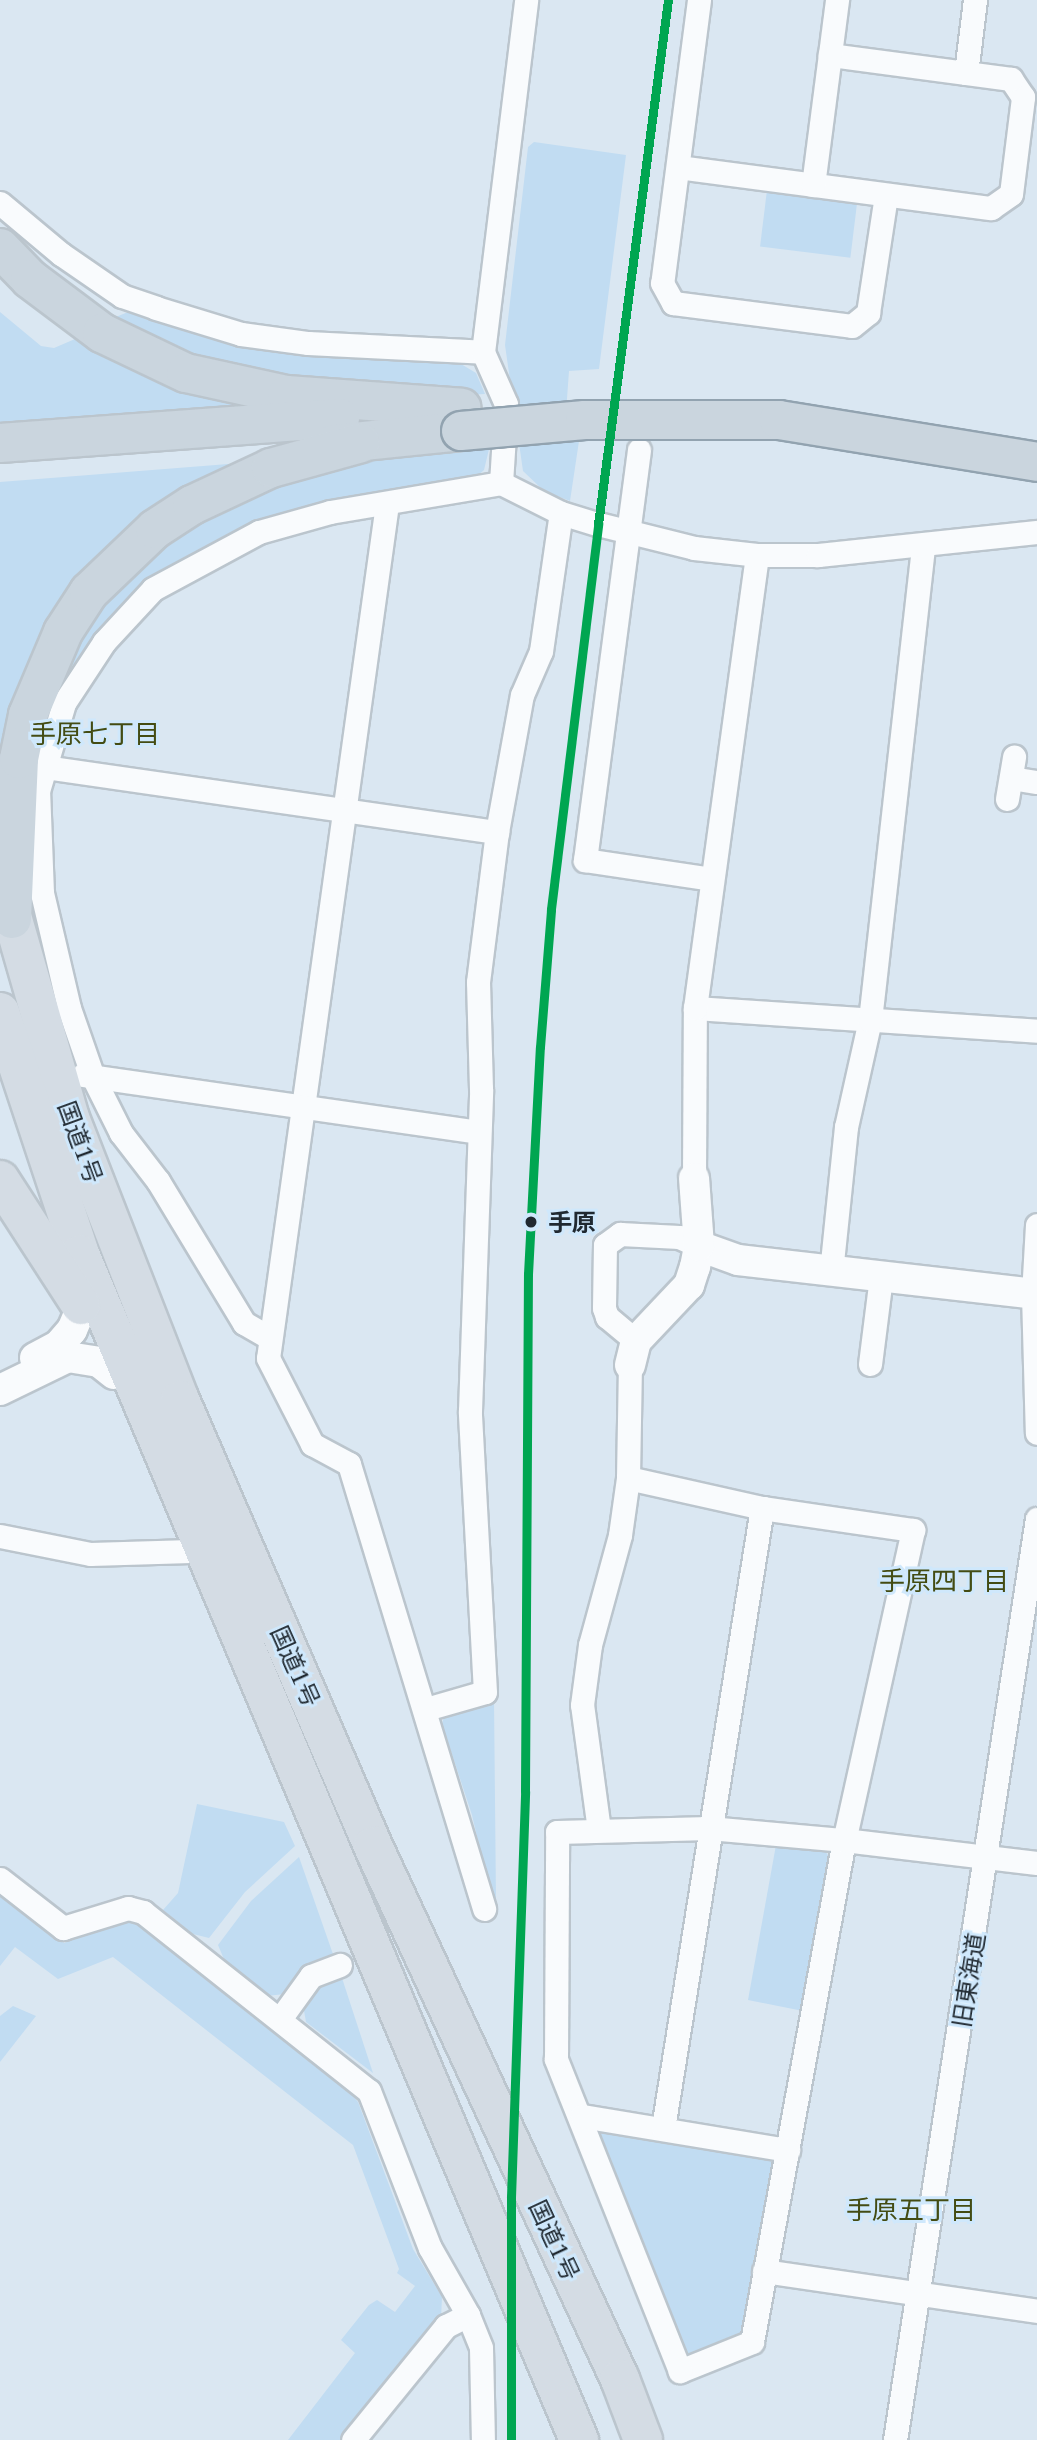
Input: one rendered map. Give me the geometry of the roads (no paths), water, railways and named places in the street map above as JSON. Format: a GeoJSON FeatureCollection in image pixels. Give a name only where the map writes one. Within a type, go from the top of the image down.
{"type":"FeatureCollection","features":[{"type":"Feature","properties":{"kind":"highway"},"geometry":{"type":"LineString","coordinates":[[0,248],[30,279],[102,333],[186,373],[287,395],[462,419]]}},
{"type":"Feature","properties":{"kind":"highway"},"geometry":{"type":"LineString","coordinates":[[12,919],[19,758],[28,715],[63,632],[89,592],[155,529],[192,505],[271,468],[462,419],[592,396],[781,396],[1037,439]]}},
{"type":"Feature","properties":{"kind":"highway"},"geometry":{"type":"LineString","coordinates":[[0,443],[462,419],[779,420],[1037,461]]}},
{"type":"Feature","properties":{"kind":"highway"},"geometry":{"type":"LineString","coordinates":[[0,470],[361,443]]}},
{"type":"Feature","properties":{"kind":"highway","name":"国道1号"},"geometry":{"type":"LineString","coordinates":[[0,872],[12,919],[75,1074],[70,1118],[180,1400],[373,1846],[620,2379],[643,2440]]}},
{"type":"Feature","properties":{"kind":"highway","name":"国道1号"},"geometry":{"type":"LineString","coordinates":[[0,1012],[92,1308],[336,1863],[579,2440]]}},
{"type":"Feature","properties":{"kind":"highway"},"geometry":{"type":"LineString","coordinates":[[0,1180],[92,1308],[114,1374],[191,1551],[295,1787],[336,1863]]}},
{"type":"Feature","properties":{"kind":"highway"},"geometry":{"type":"LineString","coordinates":[[92,1308],[120,1304],[125,1260]]}},
{"type":"Feature","properties":{"kind":"street"},"geometry":{"type":"LineString","coordinates":[[501,483],[506,404],[482,352],[526,0]]}},
{"type":"Feature","properties":{"kind":"street"},"geometry":{"type":"LineString","coordinates":[[699,0],[662,284],[673,303],[852,326],[868,313],[886,195]]}},
{"type":"Feature","properties":{"kind":"street"},"geometry":{"type":"LineString","coordinates":[[813,185],[837,0]]}},
{"type":"Feature","properties":{"kind":"street"},"geometry":{"type":"LineString","coordinates":[[966,73],[975,0]]}},
{"type":"Feature","properties":{"kind":"street"},"geometry":{"type":"LineString","coordinates":[[678,167],[990,208],[1011,194],[1023,97],[1011,79],[830,55]]}},
{"type":"Feature","properties":{"kind":"street"},"geometry":{"type":"LineString","coordinates":[[0,203],[61,254],[122,296],[168,312],[241,334],[307,343],[482,352]]}},
{"type":"Feature","properties":{"kind":"street"},"geometry":{"type":"LineString","coordinates":[[639,450],[585,860],[712,879]]}},
{"type":"Feature","properties":{"kind":"street"},"geometry":{"type":"LineString","coordinates":[[270,1338],[244,1323],[158,1181],[75,1074],[69,1008],[42,893],[38,791],[64,703],[104,642],[153,589],[259,532],[330,513],[501,483],[561,513],[628,532],[694,548],[757,555],[818,555],[1037,532]]}},
{"type":"Feature","properties":{"kind":"street"},"geometry":{"type":"LineString","coordinates":[[387,504],[342,811],[268,1358],[301,1429],[312,1444],[349,1464],[426,1709],[484,1909]]}},
{"type":"Feature","properties":{"kind":"street"},"geometry":{"type":"LineString","coordinates":[[426,1709],[485,1692],[470,1411],[479,1132],[478,982],[497,832],[522,695],[541,651],[561,513]]}},
{"type":"Feature","properties":{"kind":"street"},"geometry":{"type":"LineString","coordinates":[[831,1272],[846,1127],[870,1020],[923,545]]}},
{"type":"Feature","properties":{"kind":"street"},"geometry":{"type":"LineString","coordinates":[[599,1830],[582,1705],[590,1645],[620,1535],[628,1478],[633,1353],[689,1285],[699,1245],[694,1178],[695,1008],[757,555]]}},
{"type":"Feature","properties":{"kind":"street"},"geometry":{"type":"LineString","coordinates":[[45,768],[497,832]]}},
{"type":"Feature","properties":{"kind":"street"},"geometry":{"type":"LineString","coordinates":[[1010,778],[1037,782]]}},
{"type":"Feature","properties":{"kind":"street"},"geometry":{"type":"LineString","coordinates":[[695,1008],[1037,1031]]}},
{"type":"Feature","properties":{"kind":"street"},"geometry":{"type":"LineString","coordinates":[[75,1074],[479,1132]]}},
{"type":"Feature","properties":{"kind":"street"},"geometry":{"type":"LineString","coordinates":[[1037,1225],[1037,1433]]}},
{"type":"Feature","properties":{"kind":"street"},"geometry":{"type":"LineString","coordinates":[[633,1353],[607,1317],[604,1308],[605,1245],[620,1234],[679,1237],[738,1260],[1035,1294]]}},
{"type":"Feature","properties":{"kind":"street"},"geometry":{"type":"LineString","coordinates":[[870,1364],[881,1277]]}},
{"type":"Feature","properties":{"kind":"street"},"geometry":{"type":"LineString","coordinates":[[0,1374],[58,1346],[92,1308]]}},
{"type":"Feature","properties":{"kind":"street"},"geometry":{"type":"LineString","coordinates":[[0,1390],[68,1357],[99,1362],[114,1374]]}},
{"type":"Feature","properties":{"kind":"street"},"geometry":{"type":"LineString","coordinates":[[628,1478],[762,1508],[913,1530],[844,1840],[752,2342],[680,2371],[582,2116],[556,2059],[557,1832],[709,1828],[844,1840],[1037,1863]]}},
{"type":"Feature","properties":{"kind":"street"},"geometry":{"type":"LineString","coordinates":[[663,2128],[762,1508]]}},
{"type":"Feature","properties":{"kind":"street","name":"旧東海道"},"geometry":{"type":"LineString","coordinates":[[895,2440],[915,2294],[986,1858],[1037,1520]]}},
{"type":"Feature","properties":{"kind":"street"},"geometry":{"type":"LineString","coordinates":[[0,1536],[90,1554],[191,1551]]}},
{"type":"Feature","properties":{"kind":"street"},"geometry":{"type":"LineString","coordinates":[[0,1879],[63,1928],[128,1908],[143,1912],[369,2091],[430,2248],[468,2315],[481,2348],[483,2440]]}},
{"type":"Feature","properties":{"kind":"street"},"geometry":{"type":"LineString","coordinates":[[280,2019],[312,1976],[340,1965]]}},
{"type":"Feature","properties":{"kind":"street"},"geometry":{"type":"LineString","coordinates":[[582,2116],[788,2150]]}},
{"type":"Feature","properties":{"kind":"street"},"geometry":{"type":"LineString","coordinates":[[764,2271],[1037,2311]]}},
{"type":"Feature","properties":{"kind":"street"},"geometry":{"type":"LineString","coordinates":[[353,2440],[446,2326],[468,2315]]}},
{"type":"Feature","properties":{"kind":"place","name":"手原"},"geometry":{"type":"Point","coordinates":[531,1222]}},
{"type":"Feature","properties":{"kind":"district","name":"手原七丁目"},"geometry":{"type":"Point","coordinates":[95,734]}},
{"type":"Feature","properties":{"kind":"district","name":"手原四丁目"},"geometry":{"type":"Point","coordinates":[944,1581]}},
{"type":"Feature","properties":{"kind":"district","name":"手原五丁目"},"geometry":{"type":"Point","coordinates":[911,2210]}}]}
